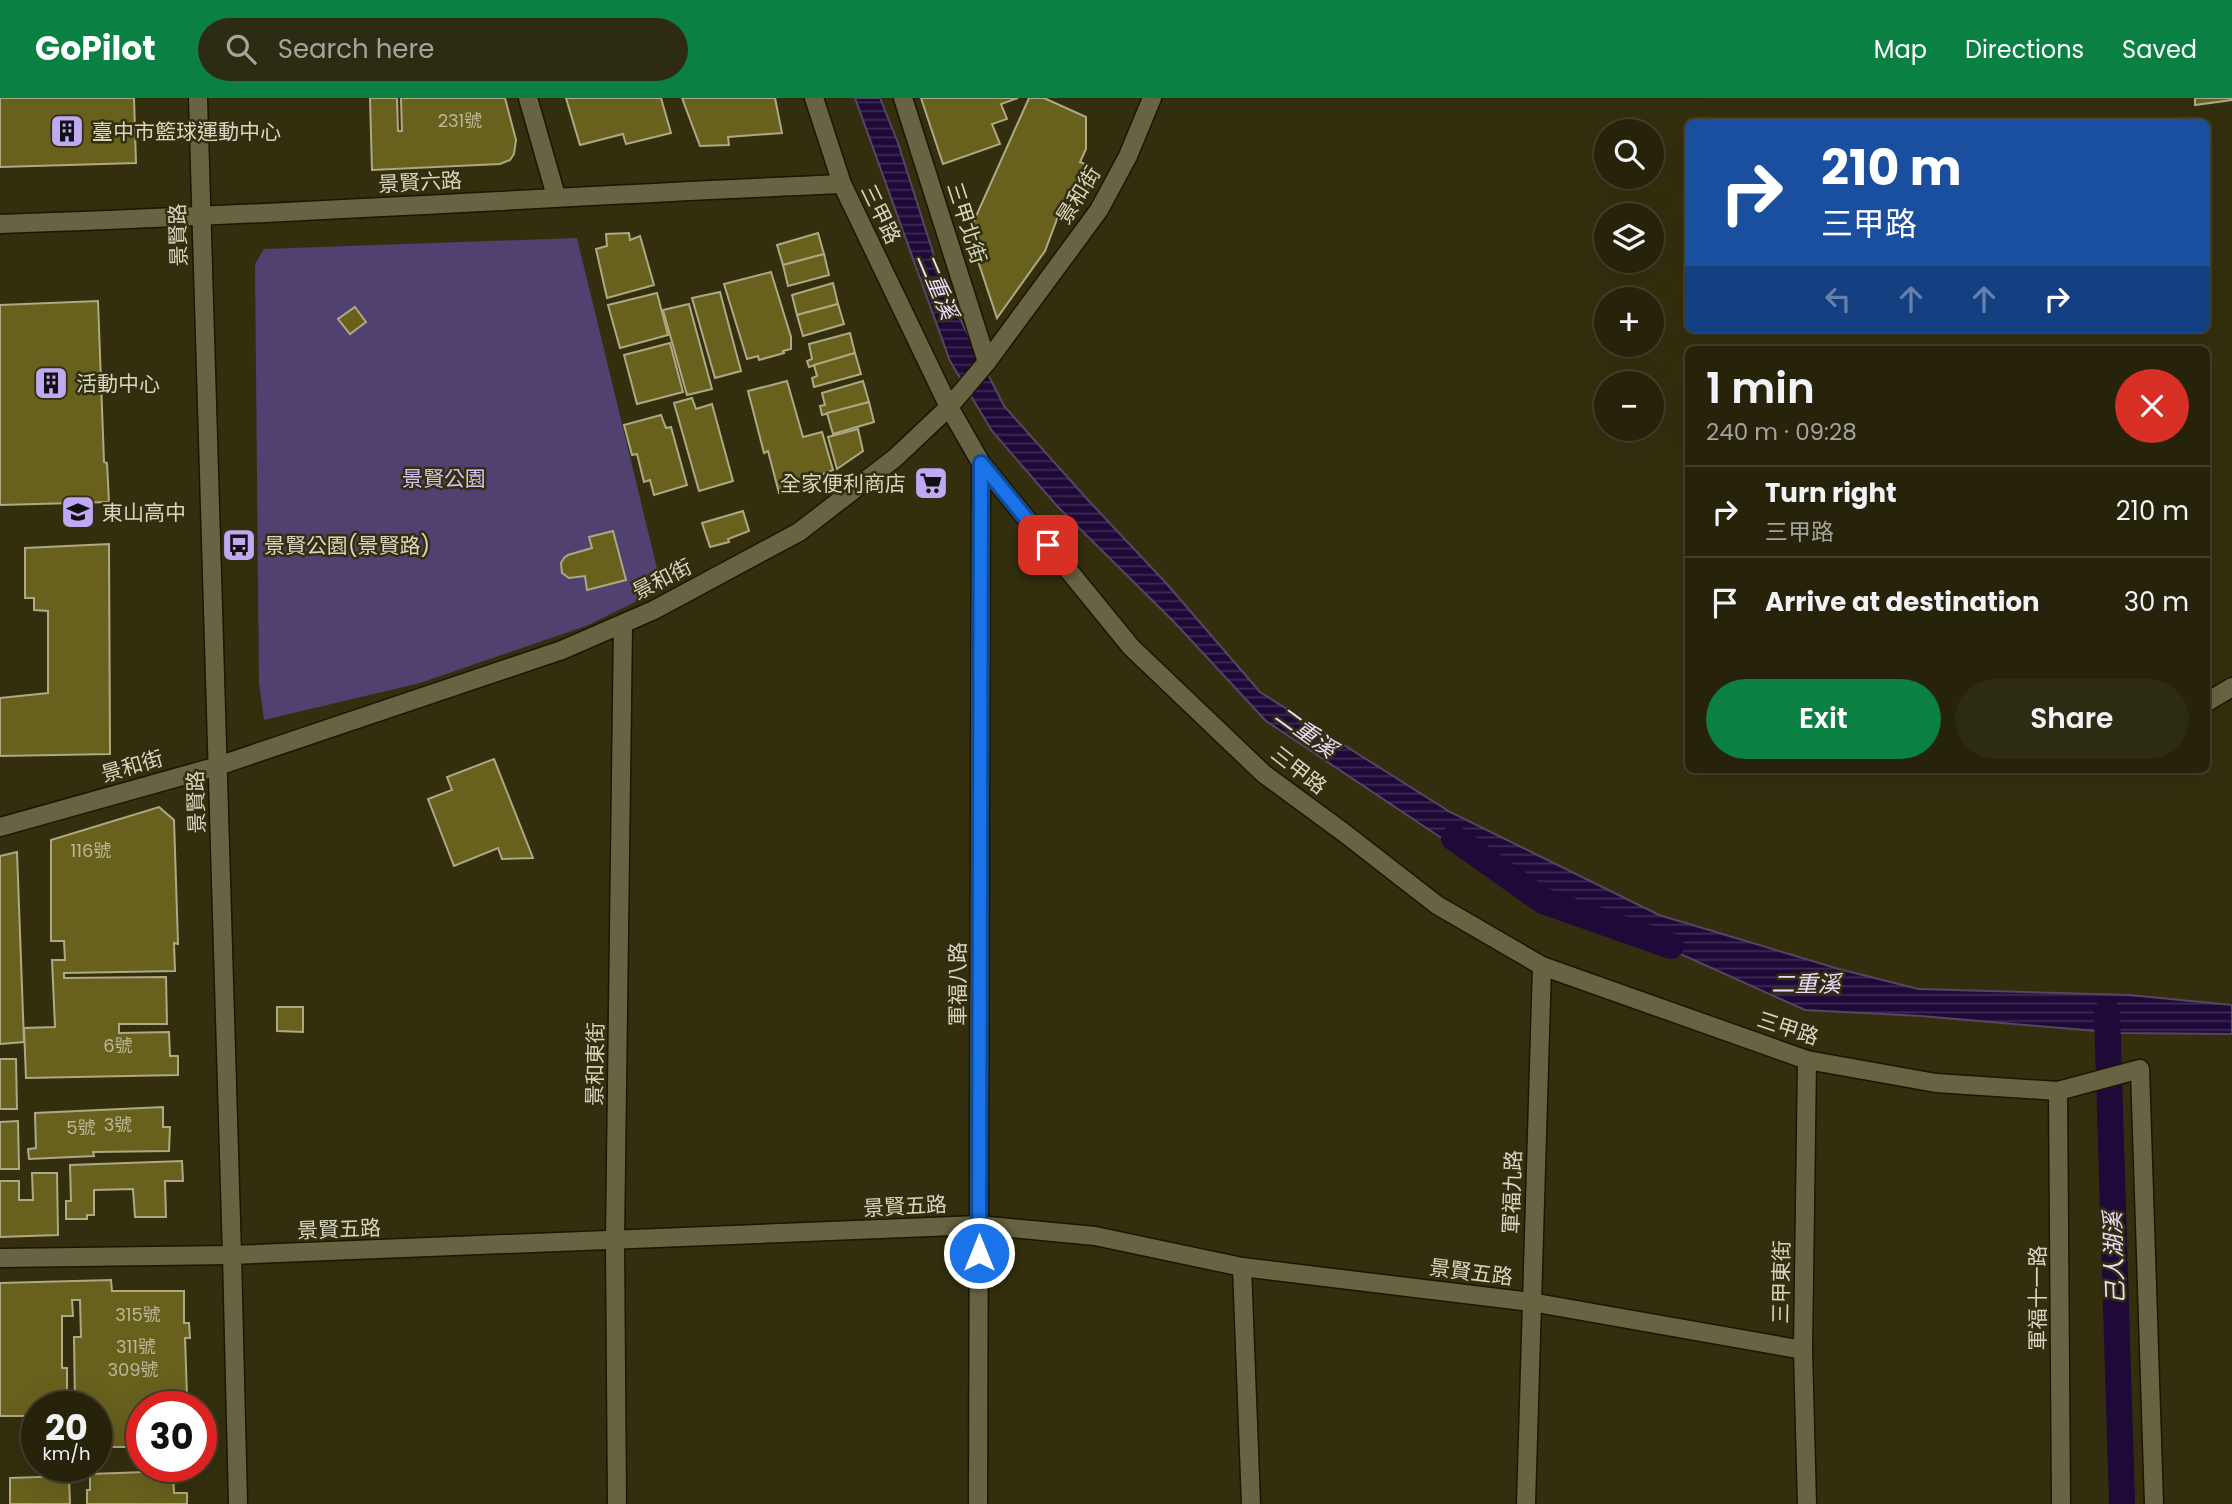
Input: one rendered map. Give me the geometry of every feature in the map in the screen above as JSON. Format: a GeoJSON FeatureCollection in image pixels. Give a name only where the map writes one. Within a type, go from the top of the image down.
{"type":"FeatureCollection","features":[{"type":"Feature","properties":{"kind":"street","name":"景賢路"},"geometry":{"type":"LineString","coordinates":[[198,98],[238,1504]]}},
{"type":"Feature","properties":{"kind":"street"},"geometry":{"type":"LineString","coordinates":[[528,98],[556,197]]}},
{"type":"Feature","properties":{"kind":"street","name":"三甲路"},"geometry":{"type":"LineString","coordinates":[[814,98],[842,184],[949,407],[981,463],[1131,646],[1264,774],[1437,905],[1542,966],[1807,1060],[1936,1083],[2058,1091],[2140,1069],[2154,1504]]}},
{"type":"Feature","properties":{"kind":"street","name":"三甲北街"},"geometry":{"type":"LineString","coordinates":[[903,98],[987,362]]}},
{"type":"Feature","properties":{"kind":"street","name":"景和街"},"geometry":{"type":"LineString","coordinates":[[0,827],[218,766],[562,650],[654,610],[799,532],[895,458],[949,407],[987,362],[1099,211],[1128,156],[1152,98]]}},
{"type":"Feature","properties":{"kind":"street","name":"景賢六路"},"geometry":{"type":"LineString","coordinates":[[0,223],[200,218],[556,197],[842,184]]}},
{"type":"Feature","properties":{"kind":"street","name":"軍福八路"},"geometry":{"type":"LineString","coordinates":[[978,1504],[981,463]]}},
{"type":"Feature","properties":{"kind":"street","name":"景和東街"},"geometry":{"type":"LineString","coordinates":[[617,1504],[615,1241],[623,624]]}},
{"type":"Feature","properties":{"kind":"street"},"geometry":{"type":"LineString","coordinates":[[2210,700],[2232,687]]}},
{"type":"Feature","properties":{"kind":"street","name":"軍福九路"},"geometry":{"type":"LineString","coordinates":[[1526,1504],[1542,966]]}},
{"type":"Feature","properties":{"kind":"street","name":"三甲東街"},"geometry":{"type":"LineString","coordinates":[[1807,1060],[1803,1350],[1807,1504]]}},
{"type":"Feature","properties":{"kind":"street","name":"軍福十一路"},"geometry":{"type":"LineString","coordinates":[[2058,1091],[2061,1504]]}},
{"type":"Feature","properties":{"kind":"street","name":"景賢五路"},"geometry":{"type":"LineString","coordinates":[[0,1258],[232,1255],[979,1225],[1095,1236],[1242,1267],[1531,1302],[1803,1350]]}},
{"type":"Feature","properties":{"kind":"street"},"geometry":{"type":"LineString","coordinates":[[1242,1267],[1251,1504]]}},
{"type":"Feature","properties":{"kind":"green space","name":"景賢公園"},"geometry":{"type":"Polygon","coordinates":[[[577,238],[662,589],[586,626],[420,683],[264,720],[259,683],[255,264],[264,249],[577,238]]]}},
{"type":"Feature","properties":{"kind":"water","name":"二重溪"},"geometry":{"type":"Polygon","coordinates":[[[855,98],[880,98],[898,143],[944,287],[1004,406],[1166,583],[1260,692],[1450,812],[1659,915],[1839,969],[1918,989],[2129,995],[2232,1005],[2232,1034],[2120,1033],[1921,1016],[1805,1010],[1645,938],[1440,837],[1266,721],[1175,623],[1057,506],[992,431],[950,361],[855,98]]]}},
{"type":"Feature","properties":{"kind":"building","name":"臺中市籃球運動中心"},"geometry":{"type":"Polygon","coordinates":[[[0,98],[134,98],[136,163],[0,167],[0,98]]]}},
{"type":"Feature","properties":{"kind":"building"},"geometry":{"type":"Polygon","coordinates":[[[370,98],[397,98],[398,131],[402,131],[401,98],[505,98],[516,140],[514,154],[510,160],[500,164],[372,170],[370,98]]]}},
{"type":"Feature","properties":{"kind":"building"},"geometry":{"type":"Polygon","coordinates":[[[566,98],[661,98],[671,133],[626,144],[623,134],[580,145],[566,98]]]}},
{"type":"Feature","properties":{"kind":"building"},"geometry":{"type":"Polygon","coordinates":[[[682,98],[775,98],[782,133],[728,137],[729,145],[700,146],[682,98]]]}},
{"type":"Feature","properties":{"kind":"building"},"geometry":{"type":"Polygon","coordinates":[[[921,98],[1018,98],[1001,104],[1007,119],[992,124],[1000,144],[943,164],[921,98]]]}},
{"type":"Feature","properties":{"kind":"building"},"geometry":{"type":"Polygon","coordinates":[[[1029,98],[1044,98],[1086,117],[1086,149],[1080,162],[1094,168],[1092,184],[1073,211],[1063,203],[1045,251],[997,318],[973,246],[973,223],[1029,98]]]}},
{"type":"Feature","properties":{"kind":"building"},"geometry":{"type":"Polygon","coordinates":[[[2195,98],[2232,98],[2232,100],[2195,105],[2195,98]]]}},
{"type":"Feature","properties":{"kind":"building"},"geometry":{"type":"Polygon","coordinates":[[[629,233],[630,240],[640,236],[654,285],[607,298],[596,249],[607,246],[606,234],[629,233]]]}},
{"type":"Feature","properties":{"kind":"building"},"geometry":{"type":"Polygon","coordinates":[[[818,233],[824,254],[783,265],[777,245],[818,233]]]}},
{"type":"Feature","properties":{"kind":"building"},"geometry":{"type":"Polygon","coordinates":[[[824,254],[829,275],[788,286],[783,265],[824,254]]]}},
{"type":"Feature","properties":{"kind":"building"},"geometry":{"type":"Polygon","coordinates":[[[771,272],[791,337],[791,349],[759,360],[758,356],[747,359],[724,284],[771,272]]]}},
{"type":"Feature","properties":{"kind":"building"},"geometry":{"type":"Polygon","coordinates":[[[833,283],[838,304],[797,315],[792,295],[833,283]]]}},
{"type":"Feature","properties":{"kind":"building"},"geometry":{"type":"Polygon","coordinates":[[[720,292],[741,371],[715,378],[692,298],[720,292]]]}},
{"type":"Feature","properties":{"kind":"building"},"geometry":{"type":"Polygon","coordinates":[[[657,293],[668,335],[620,348],[608,305],[657,293]]]}},
{"type":"Feature","properties":{"kind":"building","name":"活動中心"},"geometry":{"type":"Polygon","coordinates":[[[98,301],[104,462],[107,463],[109,502],[0,505],[0,305],[98,301]]]}},
{"type":"Feature","properties":{"kind":"building"},"geometry":{"type":"Polygon","coordinates":[[[689,304],[712,389],[687,395],[663,310],[689,304]]]}},
{"type":"Feature","properties":{"kind":"building"},"geometry":{"type":"Polygon","coordinates":[[[838,304],[844,324],[803,336],[797,315],[838,304]]]}},
{"type":"Feature","properties":{"kind":"building"},"geometry":{"type":"Polygon","coordinates":[[[355,307],[366,322],[350,334],[338,319],[355,307]]]}},
{"type":"Feature","properties":{"kind":"building"},"geometry":{"type":"Polygon","coordinates":[[[850,333],[855,353],[809,367],[807,361],[812,359],[809,344],[850,333]]]}},
{"type":"Feature","properties":{"kind":"building"},"geometry":{"type":"Polygon","coordinates":[[[670,343],[683,392],[637,404],[624,355],[670,343]]]}},
{"type":"Feature","properties":{"kind":"building"},"geometry":{"type":"Polygon","coordinates":[[[855,353],[861,374],[814,387],[812,378],[817,376],[814,365],[855,353]]]}},
{"type":"Feature","properties":{"kind":"building"},"geometry":{"type":"Polygon","coordinates":[[[787,381],[803,437],[822,432],[833,470],[779,493],[768,451],[764,453],[748,391],[787,381]]]}},
{"type":"Feature","properties":{"kind":"building"},"geometry":{"type":"Polygon","coordinates":[[[863,381],[869,402],[822,415],[820,406],[825,405],[822,393],[863,381]]]}},
{"type":"Feature","properties":{"kind":"building"},"geometry":{"type":"Polygon","coordinates":[[[692,398],[696,409],[712,404],[733,481],[699,491],[674,403],[692,398]]]}},
{"type":"Feature","properties":{"kind":"building"},"geometry":{"type":"Polygon","coordinates":[[[869,402],[874,422],[833,434],[827,413],[869,402]]]}},
{"type":"Feature","properties":{"kind":"building"},"geometry":{"type":"Polygon","coordinates":[[[661,415],[666,428],[671,427],[687,485],[654,495],[650,480],[644,482],[637,454],[632,455],[624,425],[661,415]]]}},
{"type":"Feature","properties":{"kind":"building"},"geometry":{"type":"Polygon","coordinates":[[[858,429],[863,451],[837,469],[828,437],[858,429]]]}},
{"type":"Feature","properties":{"kind":"building"},"geometry":{"type":"Polygon","coordinates":[[[743,511],[749,531],[728,539],[729,542],[710,547],[702,523],[743,511]]]}},
{"type":"Feature","properties":{"kind":"building"},"geometry":{"type":"Polygon","coordinates":[[[613,531],[626,580],[587,590],[585,576],[569,578],[562,573],[561,563],[564,558],[592,548],[589,537],[613,531]]]}},
{"type":"Feature","properties":{"kind":"building"},"geometry":{"type":"Polygon","coordinates":[[[109,544],[110,754],[0,756],[0,698],[48,693],[48,611],[34,610],[34,598],[25,598],[25,548],[109,544]]]}},
{"type":"Feature","properties":{"kind":"building"},"geometry":{"type":"Polygon","coordinates":[[[494,759],[533,858],[502,859],[498,848],[454,866],[428,799],[452,790],[447,777],[494,759]]]}},
{"type":"Feature","properties":{"kind":"building"},"geometry":{"type":"Polygon","coordinates":[[[159,807],[174,820],[178,944],[174,943],[175,971],[64,973],[64,978],[166,977],[167,1024],[119,1024],[119,1033],[169,1032],[170,1056],[178,1056],[178,1075],[26,1078],[24,1028],[55,1027],[52,960],[65,960],[64,941],[51,941],[51,840],[159,807]]]}},
{"type":"Feature","properties":{"kind":"building"},"geometry":{"type":"Polygon","coordinates":[[[17,852],[24,1042],[0,1044],[0,856],[17,852]]]}},
{"type":"Feature","properties":{"kind":"building"},"geometry":{"type":"Polygon","coordinates":[[[277,1007],[303,1007],[303,1032],[277,1031],[277,1007]]]}},
{"type":"Feature","properties":{"kind":"building"},"geometry":{"type":"Polygon","coordinates":[[[0,1059],[16,1059],[17,1109],[0,1109],[0,1059]]]}},
{"type":"Feature","properties":{"kind":"building"},"geometry":{"type":"Polygon","coordinates":[[[163,1107],[163,1127],[170,1127],[169,1151],[93,1152],[94,1156],[29,1159],[28,1149],[36,1148],[35,1113],[163,1107]]]}},
{"type":"Feature","properties":{"kind":"building"},"geometry":{"type":"Polygon","coordinates":[[[18,1121],[19,1169],[0,1169],[0,1122],[18,1121]]]}},
{"type":"Feature","properties":{"kind":"building"},"geometry":{"type":"Polygon","coordinates":[[[182,1161],[183,1181],[165,1181],[166,1217],[135,1217],[133,1189],[94,1190],[94,1215],[87,1215],[87,1219],[66,1219],[66,1201],[71,1201],[70,1165],[182,1161]]]}},
{"type":"Feature","properties":{"kind":"building"},"geometry":{"type":"Polygon","coordinates":[[[32,1173],[57,1173],[58,1235],[0,1237],[0,1181],[19,1181],[19,1200],[33,1200],[32,1173]]]}},
{"type":"Feature","properties":{"kind":"building"},"geometry":{"type":"Polygon","coordinates":[[[111,1280],[112,1291],[184,1291],[184,1323],[189,1323],[190,1338],[185,1338],[187,1391],[126,1391],[126,1447],[112,1447],[112,1391],[75,1391],[74,1337],[81,1337],[80,1300],[72,1300],[73,1316],[62,1316],[62,1368],[67,1368],[67,1391],[21,1391],[21,1416],[0,1416],[0,1283],[111,1280]]]}},
{"type":"Feature","properties":{"kind":"building"},"geometry":{"type":"Polygon","coordinates":[[[112,1473],[126,1473],[126,1482],[174,1482],[174,1493],[187,1493],[187,1504],[87,1504],[90,1482],[112,1482],[112,1473]]]}},
{"type":"Feature","properties":{"kind":"building"},"geometry":{"type":"Polygon","coordinates":[[[10,1478],[21,1478],[21,1482],[69,1482],[70,1504],[10,1504],[10,1478]]]}},
{"type":"Feature","properties":{"kind":"waterway","name":"二重溪"},"geometry":{"type":"LineString","coordinates":[[1454,838],[1543,901],[1671,946]]}},
{"type":"Feature","properties":{"kind":"waterway","name":"己人湖溪"},"geometry":{"type":"LineString","coordinates":[[2107,1012],[2122,1504]]}},
{"type":"Feature","properties":{"kind":"place","name":"臺中市籃球運動中心"},"geometry":{"type":"Point","coordinates":[67,131]}},
{"type":"Feature","properties":{"kind":"place","name":"活動中心"},"geometry":{"type":"Point","coordinates":[51,383]}},
{"type":"Feature","properties":{"kind":"place","name":"全家便利商店"},"geometry":{"type":"Point","coordinates":[931,483]}},
{"type":"Feature","properties":{"kind":"place","name":"東山高中"},"geometry":{"type":"Point","coordinates":[78,512]}},
{"type":"Feature","properties":{"kind":"place","name":"景賢公園(景賢路)"},"geometry":{"type":"Point","coordinates":[239,545]}},
{"type":"Feature","properties":{"kind":"route"},"geometry":{"type":"LineString","coordinates":[[979,1253],[981,463],[1048,545]]}}]}
